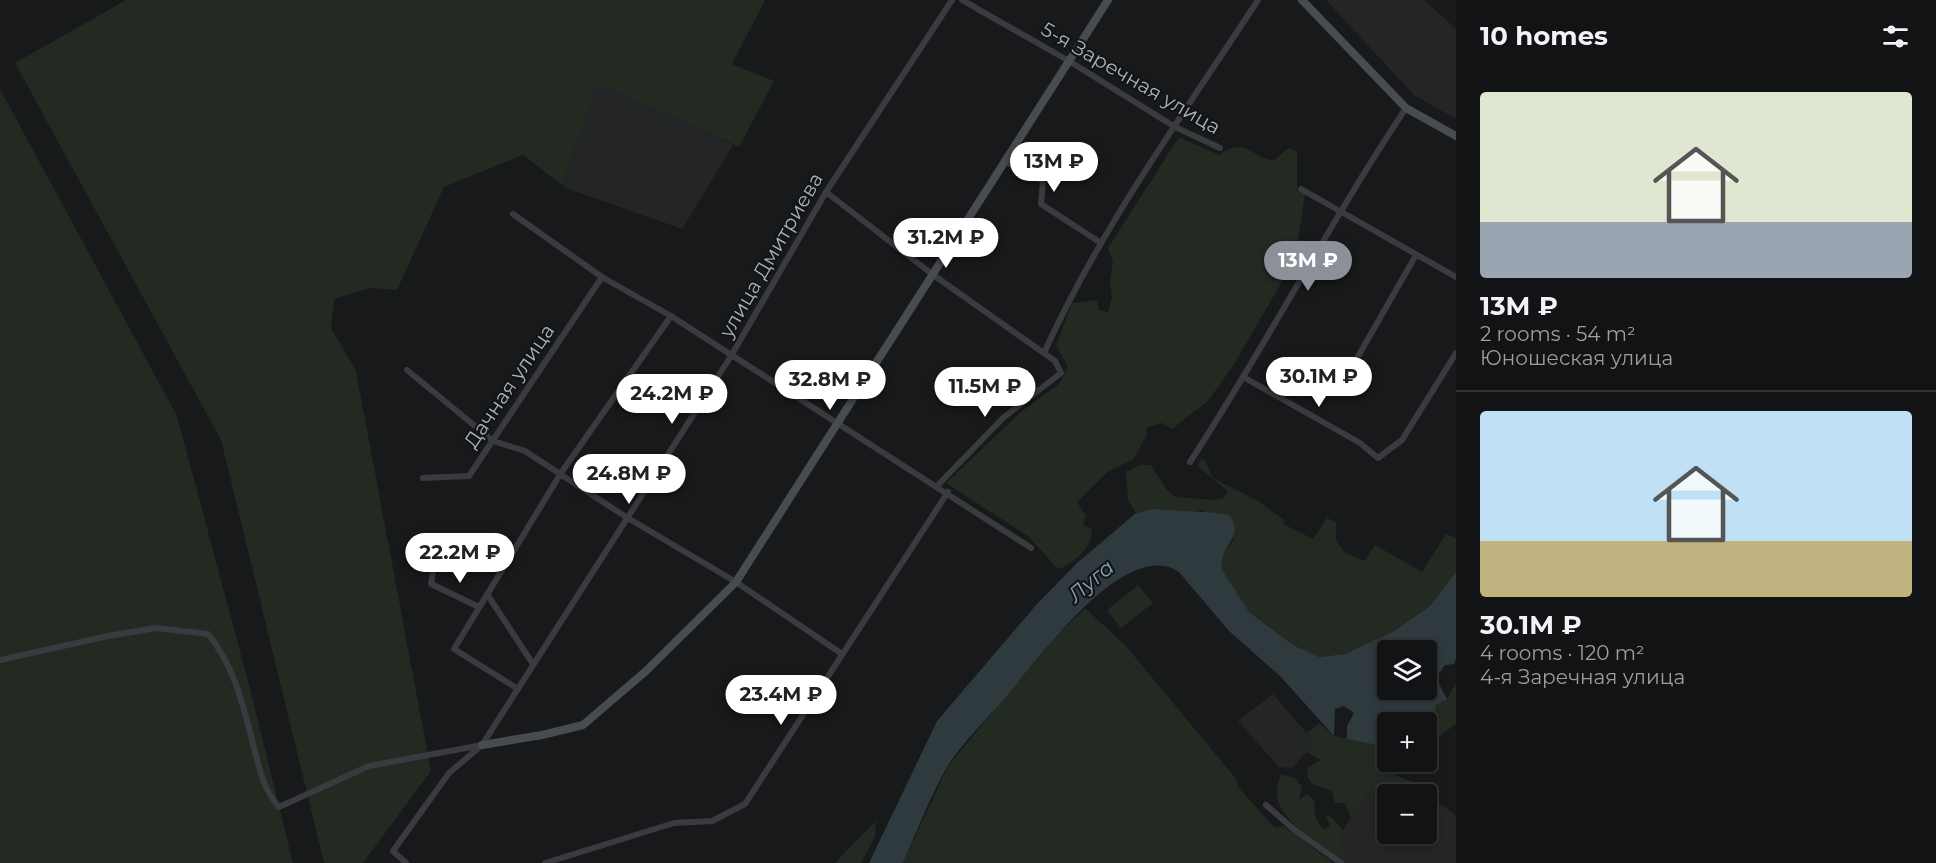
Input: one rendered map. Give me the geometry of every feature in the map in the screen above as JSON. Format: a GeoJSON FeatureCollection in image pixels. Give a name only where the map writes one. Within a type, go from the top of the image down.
{"type":"FeatureCollection","features":[{"type":"Feature","properties":{"kind":"street","name":"улица Дмитриева"},"geometry":{"type":"LineString","coordinates":[[406,863],[393,850],[449,773],[482,745],[731,356],[826,192],[952,0]]}},
{"type":"Feature","properties":{"kind":"street","name":"5-я Заречная улица"},"geometry":{"type":"LineString","coordinates":[[962,0],[1069,61],[1175,127],[1220,148]]}},
{"type":"Feature","properties":{"kind":"street"},"geometry":{"type":"LineString","coordinates":[[0,660],[108,636],[156,628],[208,634],[224,653],[243,705],[265,791],[279,807],[369,766],[583,725],[646,671],[736,582],[1108,0]]}},
{"type":"Feature","properties":{"kind":"street"},"geometry":{"type":"LineString","coordinates":[[1044,353],[1070,296],[1101,243],[1170,132],[1258,0]]}},
{"type":"Feature","properties":{"kind":"street"},"geometry":{"type":"LineString","coordinates":[[1302,0],[1406,108],[1456,136]]}},
{"type":"Feature","properties":{"kind":"street"},"geometry":{"type":"LineString","coordinates":[[1190,462],[1245,378],[1406,108]]}},
{"type":"Feature","properties":{"kind":"street"},"geometry":{"type":"LineString","coordinates":[[1004,161],[1043,182],[1041,204],[1101,243]]}},
{"type":"Feature","properties":{"kind":"street"},"geometry":{"type":"LineString","coordinates":[[1301,189],[1456,277]]}},
{"type":"Feature","properties":{"kind":"street"},"geometry":{"type":"LineString","coordinates":[[826,192],[932,274],[1055,361],[1061,373],[1004,417],[937,486]]}},
{"type":"Feature","properties":{"kind":"street"},"geometry":{"type":"LineString","coordinates":[[513,214],[602,277],[670,316],[948,492],[1031,548]]}},
{"type":"Feature","properties":{"kind":"street"},"geometry":{"type":"LineString","coordinates":[[1348,374],[1416,255]]}},
{"type":"Feature","properties":{"kind":"street","name":"Дачная улица"},"geometry":{"type":"LineString","coordinates":[[423,478],[469,476],[602,277]]}},
{"type":"Feature","properties":{"kind":"street"},"geometry":{"type":"LineString","coordinates":[[518,689],[454,649],[561,473],[670,316]]}},
{"type":"Feature","properties":{"kind":"street"},"geometry":{"type":"LineString","coordinates":[[1245,378],[1360,443],[1377,458],[1401,440],[1456,353]]}},
{"type":"Feature","properties":{"kind":"street"},"geometry":{"type":"LineString","coordinates":[[407,370],[493,441],[525,451],[626,517],[736,582],[842,654]]}},
{"type":"Feature","properties":{"kind":"street"},"geometry":{"type":"LineString","coordinates":[[545,863],[674,823],[712,822],[745,804],[948,492]]}},
{"type":"Feature","properties":{"kind":"street"},"geometry":{"type":"LineString","coordinates":[[434,565],[431,584],[480,607]]}},
{"type":"Feature","properties":{"kind":"street"},"geometry":{"type":"LineString","coordinates":[[488,594],[533,664]]}},
{"type":"Feature","properties":{"kind":"street"},"geometry":{"type":"LineString","coordinates":[[1266,804],[1296,831],[1341,863]]}},
{"type":"Feature","properties":{"kind":"shaded area"},"geometry":{"type":"Polygon","coordinates":[[[126,0],[765,0],[732,64],[774,81],[739,147],[597,83],[563,186],[523,155],[444,187],[397,290],[371,288],[334,299],[331,328],[356,371],[431,771],[363,863],[324,863],[221,440],[15,63],[126,0]]]}},
{"type":"Feature","properties":{"kind":"shaded area"},"geometry":{"type":"Polygon","coordinates":[[[1326,0],[1424,0],[1456,29],[1456,119],[1414,95],[1326,0]]]}},
{"type":"Feature","properties":{"kind":"shaded area"},"geometry":{"type":"Polygon","coordinates":[[[597,82],[733,145],[682,229],[563,187],[597,82]]]}},
{"type":"Feature","properties":{"kind":"shaded area"},"geometry":{"type":"Polygon","coordinates":[[[0,89],[177,416],[251,692],[293,863],[0,863],[0,89]]]}},
{"type":"Feature","properties":{"kind":"shaded area"},"geometry":{"type":"Polygon","coordinates":[[[1179,137],[1219,155],[1229,149],[1243,147],[1266,159],[1275,160],[1288,148],[1297,151],[1297,190],[1305,194],[1295,259],[1233,366],[1208,401],[1172,429],[1162,423],[1146,428],[1147,434],[1134,459],[1109,471],[1077,502],[1086,516],[1083,525],[1091,528],[1092,534],[1082,553],[1070,564],[1058,569],[1029,537],[946,483],[1023,410],[1059,384],[1068,367],[1056,345],[1072,303],[1097,300],[1099,310],[1108,312],[1112,297],[1110,281],[1113,262],[1108,248],[1179,137]]]}},
{"type":"Feature","properties":{"kind":"shaded area"},"geometry":{"type":"Polygon","coordinates":[[[1204,459],[1213,478],[1258,501],[1284,520],[1283,524],[1313,539],[1327,518],[1336,522],[1336,540],[1344,552],[1364,561],[1375,545],[1422,572],[1446,534],[1456,538],[1456,572],[1430,606],[1394,631],[1345,654],[1319,657],[1293,645],[1249,612],[1221,568],[1224,553],[1234,539],[1203,510],[1136,513],[1128,500],[1126,472],[1139,465],[1151,465],[1167,490],[1175,497],[1222,499],[1228,492],[1199,467],[1199,462],[1204,459]]]}},
{"type":"Feature","properties":{"kind":"shaded area"},"geometry":{"type":"Polygon","coordinates":[[[1138,585],[1153,603],[1121,628],[1107,610],[1138,585]]]}},
{"type":"Feature","properties":{"kind":"shaded area"},"geometry":{"type":"Polygon","coordinates":[[[1085,608],[1125,645],[1237,780],[1238,787],[1275,828],[1284,826],[1333,863],[903,863],[948,766],[1058,634],[1085,608]]]}},
{"type":"Feature","properties":{"kind":"shaded area"},"geometry":{"type":"Polygon","coordinates":[[[1456,683],[1456,724],[1437,738],[1436,705],[1447,699],[1456,683]]]}},
{"type":"Feature","properties":{"kind":"shaded area"},"geometry":{"type":"Polygon","coordinates":[[[1273,694],[1315,743],[1292,768],[1279,767],[1238,721],[1273,694]]]}},
{"type":"Feature","properties":{"kind":"shaded area"},"geometry":{"type":"Polygon","coordinates":[[[1319,723],[1334,736],[1377,745],[1377,772],[1391,772],[1418,784],[1377,784],[1377,790],[1369,792],[1351,818],[1345,803],[1335,803],[1332,791],[1312,784],[1307,776],[1308,767],[1321,760],[1307,752],[1315,743],[1307,733],[1319,723]]]}},
{"type":"Feature","properties":{"kind":"shaded area"},"geometry":{"type":"Polygon","coordinates":[[[1281,774],[1295,778],[1302,787],[1299,800],[1307,794],[1315,802],[1315,817],[1324,829],[1330,826],[1325,815],[1331,817],[1343,830],[1340,834],[1346,863],[1307,837],[1288,818],[1278,801],[1278,784],[1281,774]]]}},
{"type":"Feature","properties":{"kind":"shaded area"},"geometry":{"type":"Polygon","coordinates":[[[1377,790],[1377,844],[1437,844],[1437,801],[1456,816],[1456,863],[1346,863],[1340,834],[1369,792],[1377,790]]]}},
{"type":"Feature","properties":{"kind":"shaded area"},"geometry":{"type":"Polygon","coordinates":[[[876,821],[875,836],[861,863],[835,863],[876,821]]]}},
{"type":"Feature","properties":{"kind":"water","name":"Луга"},"geometry":{"type":"Polygon","coordinates":[[[1155,509],[1229,515],[1235,531],[1223,556],[1221,568],[1249,612],[1293,645],[1319,657],[1345,654],[1394,631],[1430,606],[1456,572],[1456,659],[1454,664],[1445,665],[1437,677],[1437,640],[1377,640],[1377,700],[1437,700],[1437,680],[1447,699],[1436,705],[1435,712],[1377,712],[1377,745],[1347,739],[1347,726],[1354,713],[1344,706],[1335,709],[1334,736],[1280,676],[1229,631],[1179,572],[1157,566],[1134,571],[1109,586],[1084,607],[960,749],[935,790],[903,863],[869,863],[937,721],[1037,604],[1077,563],[1136,513],[1155,509]]]}}]}
